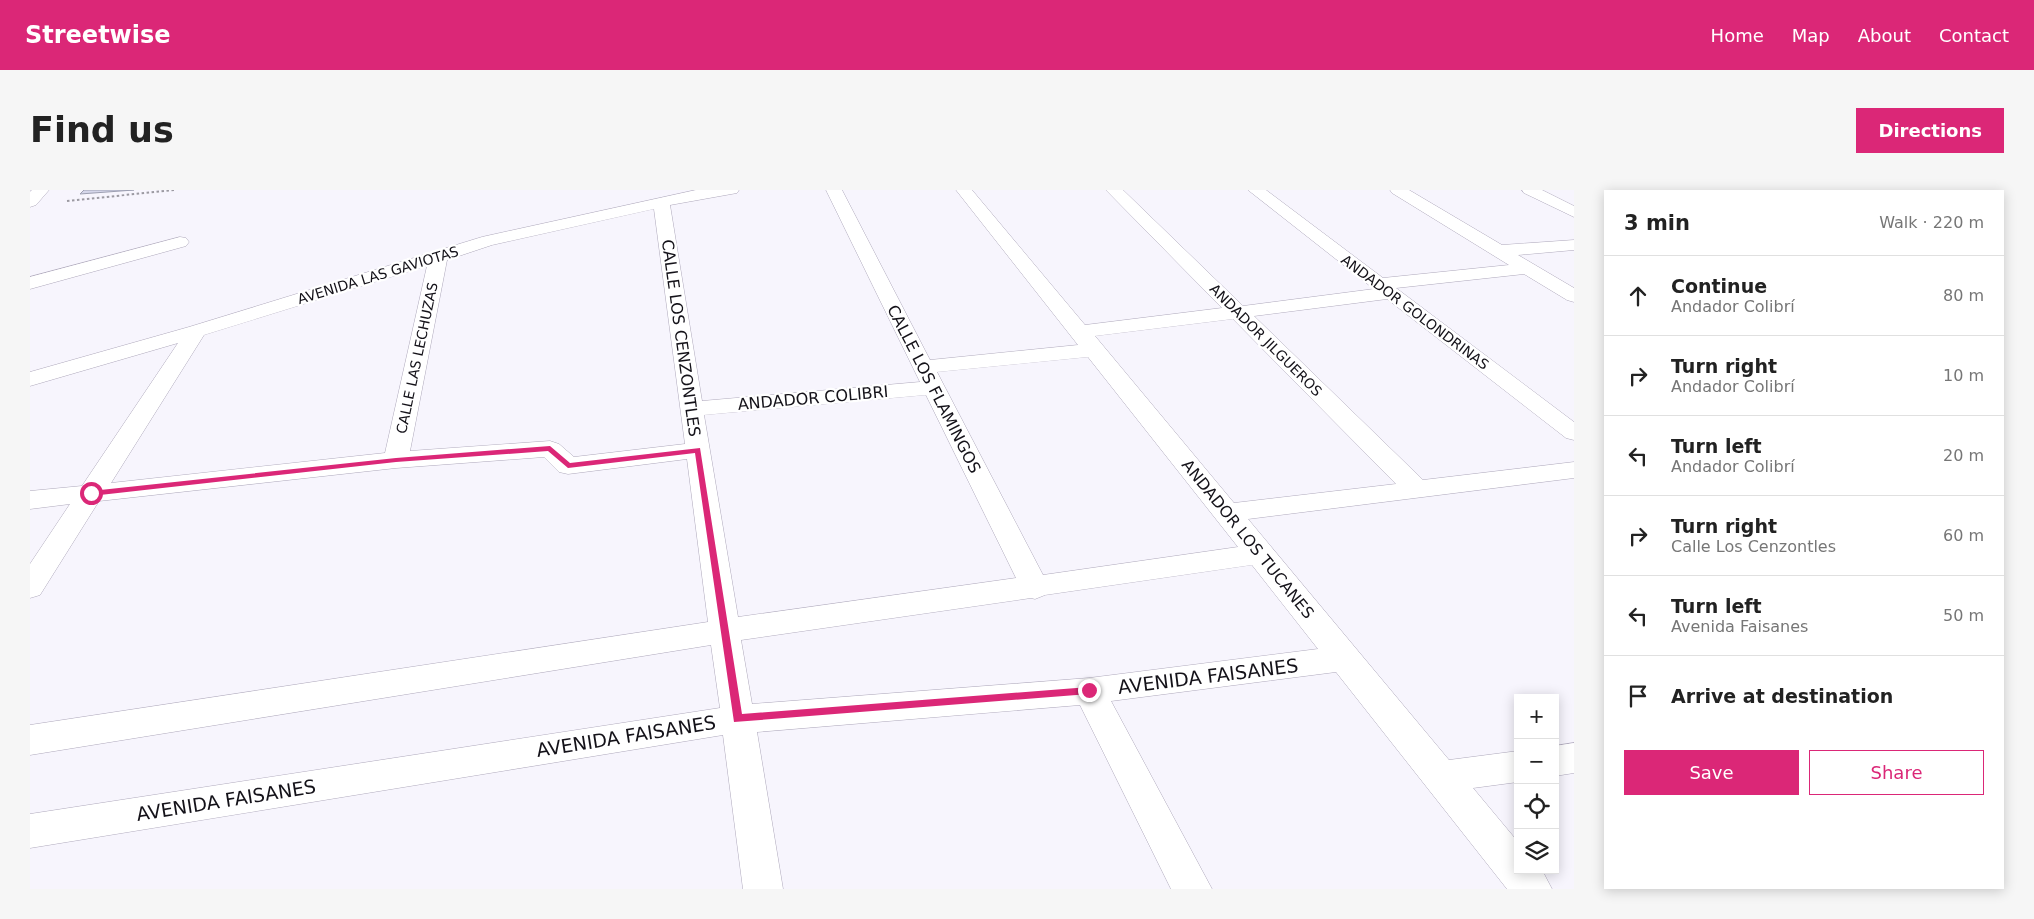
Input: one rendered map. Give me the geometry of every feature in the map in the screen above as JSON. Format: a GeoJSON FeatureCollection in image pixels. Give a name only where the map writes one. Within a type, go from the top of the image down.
{"type":"FeatureCollection","features":[{"type":"Feature","properties":{"kind":"street"},"geometry":{"type":"LineString","coordinates":[[30,202],[41,190]]}},
{"type":"Feature","properties":{"kind":"street","name":"AVENIDA LAS GAVIOTAS"},"geometry":{"type":"LineString","coordinates":[[30,379],[196,331],[488,241],[661,202],[731,190]]}},
{"type":"Feature","properties":{"kind":"street","name":"CALLE LOS FLAMINGOS"},"geometry":{"type":"LineString","coordinates":[[834,190],[1035,588]]}},
{"type":"Feature","properties":{"kind":"street","name":"ANDADOR LOS TUCANES"},"geometry":{"type":"LineString","coordinates":[[964,190],[1532,889]]}},
{"type":"Feature","properties":{"kind":"street","name":"ANDADOR JILGUEROS"},"geometry":{"type":"LineString","coordinates":[[1114,190],[1418,490]]}},
{"type":"Feature","properties":{"kind":"street","name":"ANDADOR GOLONDRINAS"},"geometry":{"type":"LineString","coordinates":[[1256,190],[1574,433]]}},
{"type":"Feature","properties":{"kind":"street"},"geometry":{"type":"LineString","coordinates":[[1398,190],[1574,296]]}},
{"type":"Feature","properties":{"kind":"street"},"geometry":{"type":"LineString","coordinates":[[1530,190],[1574,212]]}},
{"type":"Feature","properties":{"kind":"street","name":"CALLE LOS CENZONTLES"},"geometry":{"type":"LineString","coordinates":[[661,202],[763,889]]}},
{"type":"Feature","properties":{"kind":"street"},"geometry":{"type":"LineString","coordinates":[[30,283],[180,242]]}},
{"type":"Feature","properties":{"kind":"street"},"geometry":{"type":"LineString","coordinates":[[1499,251],[1574,245]]}},
{"type":"Feature","properties":{"kind":"street","name":"CALLE LAS LECHUZAS"},"geometry":{"type":"LineString","coordinates":[[396,460],[438,256]]}},
{"type":"Feature","properties":{"kind":"street"},"geometry":{"type":"LineString","coordinates":[[923,367],[1087,341],[1385,289],[1528,268]]}},
{"type":"Feature","properties":{"kind":"street"},"geometry":{"type":"LineString","coordinates":[[30,587],[196,331]]}},
{"type":"Feature","properties":{"kind":"street","name":"ANDADOR COLIBRI"},"geometry":{"type":"LineString","coordinates":[[691,409],[934,388]]}},
{"type":"Feature","properties":{"kind":"street"},"geometry":{"type":"LineString","coordinates":[[30,500],[396,460],[550,449],[568,466],[698,450]]}},
{"type":"Feature","properties":{"kind":"street"},"geometry":{"type":"LineString","coordinates":[[1227,513],[1574,470]]}},
{"type":"Feature","properties":{"kind":"street"},"geometry":{"type":"LineString","coordinates":[[30,740],[724,631],[1035,588],[1260,554]]}},
{"type":"Feature","properties":{"kind":"street","name":"AVENIDA FAISANES"},"geometry":{"type":"LineString","coordinates":[[30,831],[737,719],[1089,690],[1345,658]]}},
{"type":"Feature","properties":{"kind":"street"},"geometry":{"type":"LineString","coordinates":[[1089,690],[1192,889]]}},
{"type":"Feature","properties":{"kind":"street"},"geometry":{"type":"LineString","coordinates":[[1559,760],[1574,758]]}},
{"type":"Feature","properties":{"kind":"street"},"geometry":{"type":"LineString","coordinates":[[1441,777],[1514,767]]}},
{"type":"Feature","properties":{"kind":"path"},"geometry":{"type":"LineString","coordinates":[[61,201],[174,190]]}},
{"type":"Feature","properties":{"kind":"building"},"geometry":{"type":"Polygon","coordinates":[[[84,190],[134,190],[80,194],[84,190]]]}},
{"type":"Feature","properties":{"kind":"route"},"geometry":{"type":"LineString","coordinates":[[91,493],[396,460],[550,449],[568,466],[698,450],[737,719],[1089,690]]}}]}
